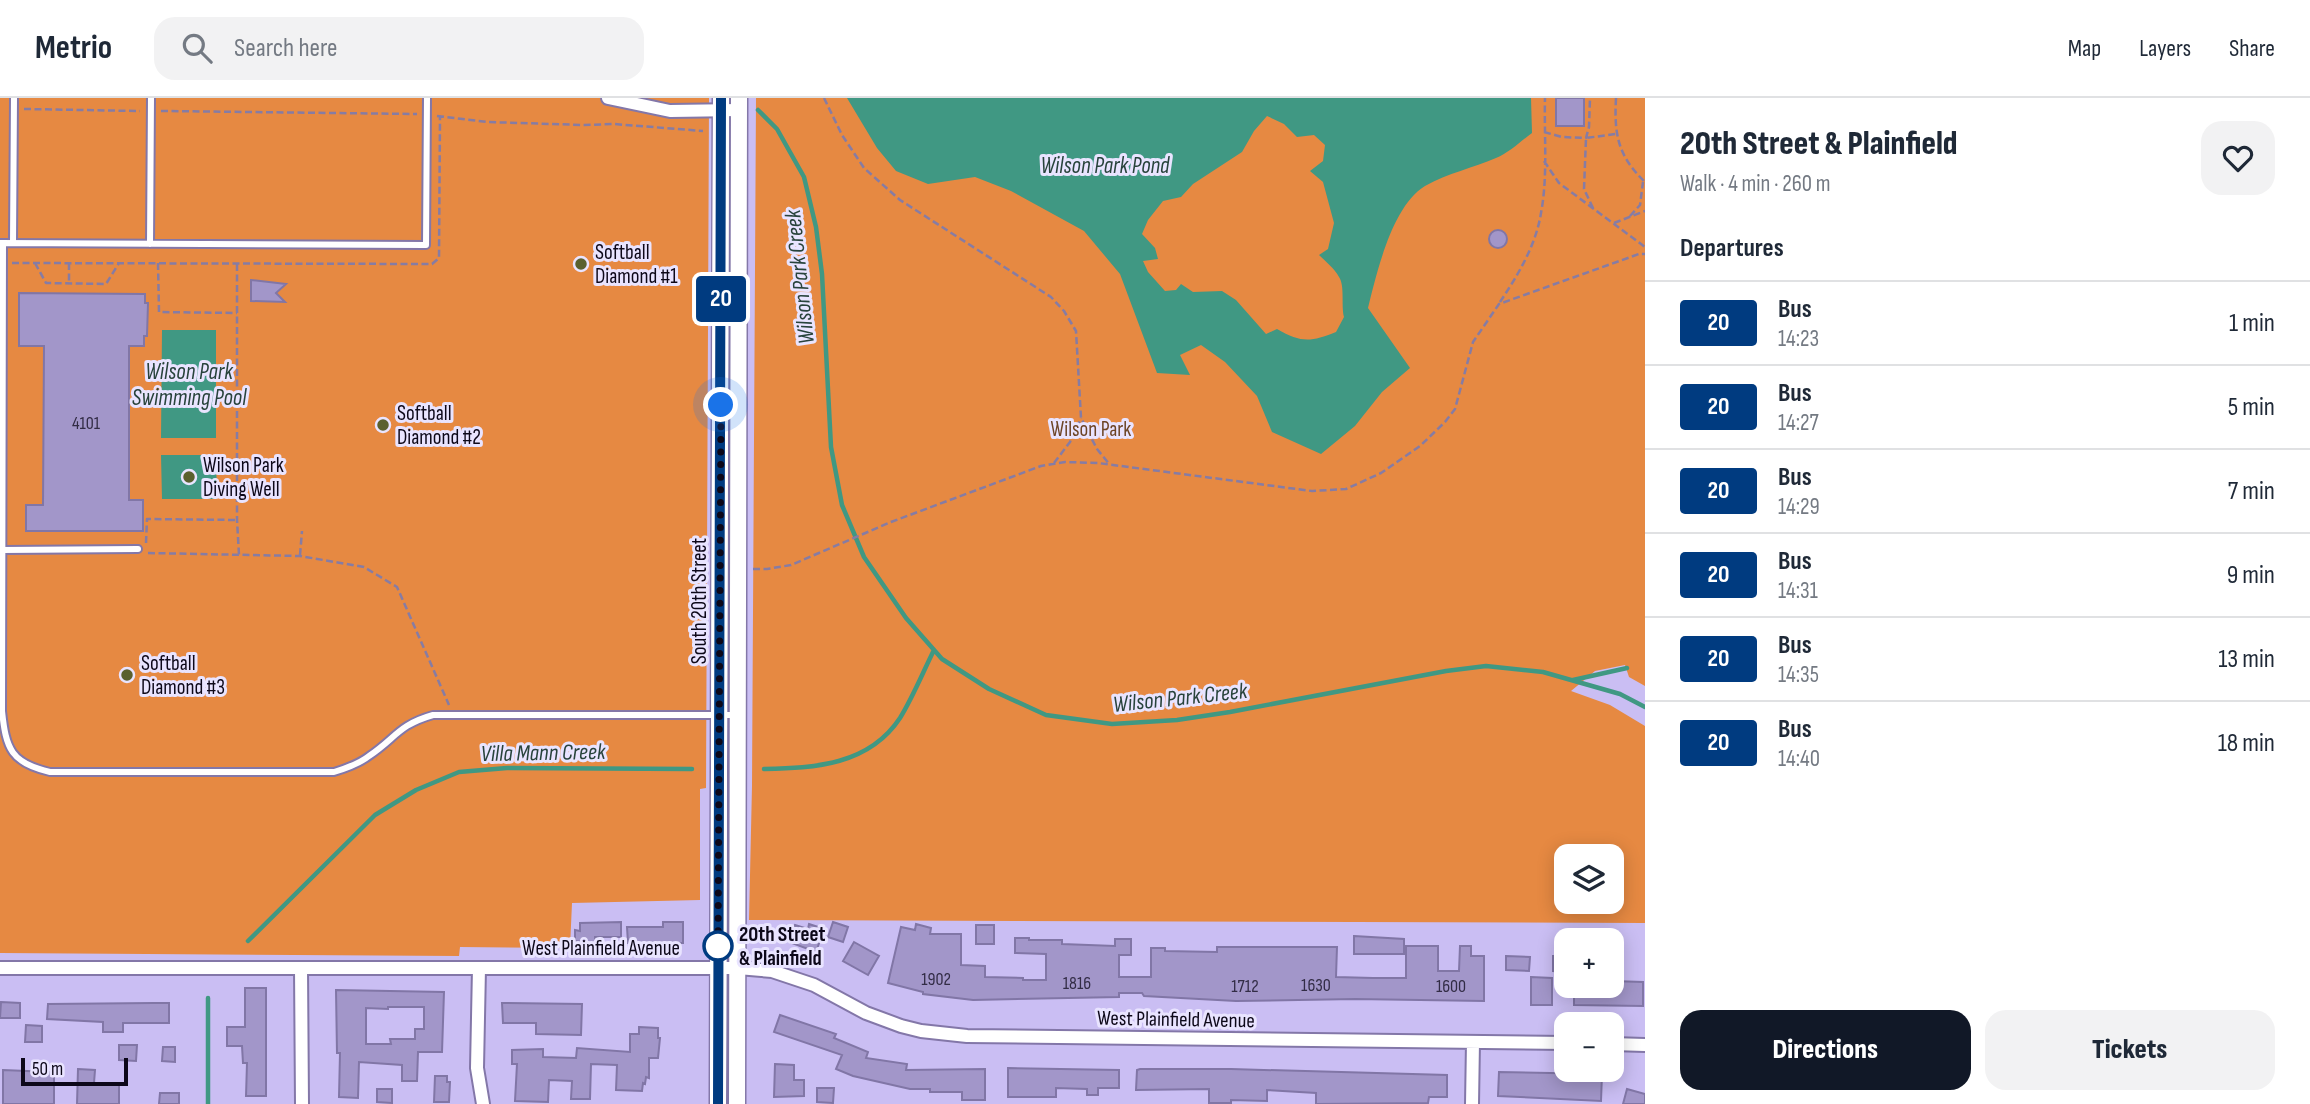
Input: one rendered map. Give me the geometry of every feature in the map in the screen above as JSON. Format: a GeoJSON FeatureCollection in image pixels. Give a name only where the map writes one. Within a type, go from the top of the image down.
{"type":"FeatureCollection","features":[{"type":"Feature","properties":{"kind":"street"},"geometry":{"type":"LineString","coordinates":[[608,98],[670,111],[739,104]]}},
{"type":"Feature","properties":{"kind":"street","name":"South 20th Street"},"geometry":{"type":"LineString","coordinates":[[718,1104],[722,104]]}},
{"type":"Feature","properties":{"kind":"street","name":"South 20th Street"},"geometry":{"type":"LineString","coordinates":[[737,1104],[739,104]]}},
{"type":"Feature","properties":{"kind":"street","name":"West Plainfield Avenue"},"geometry":{"type":"LineString","coordinates":[[0,968],[718,967],[772,971],[814,985],[866,1013],[921,1031],[967,1035],[1554,1043]]}},
{"type":"Feature","properties":{"kind":"street"},"geometry":{"type":"LineString","coordinates":[[301,968],[302,1104]]}},
{"type":"Feature","properties":{"kind":"street"},"geometry":{"type":"LineString","coordinates":[[479,968],[477,1068],[483,1104]]}},
{"type":"Feature","properties":{"kind":"street"},"geometry":{"type":"LineString","coordinates":[[1472,1104],[1473,1042]]}},
{"type":"Feature","properties":{"kind":"street"},"geometry":{"type":"LineString","coordinates":[[1624,1044],[1645,1045]]}},
{"type":"Feature","properties":{"kind":"lane"},"geometry":{"type":"LineString","coordinates":[[13,243],[14,98]]}},
{"type":"Feature","properties":{"kind":"lane"},"geometry":{"type":"LineString","coordinates":[[150,244],[151,98]]}},
{"type":"Feature","properties":{"kind":"lane"},"geometry":{"type":"LineString","coordinates":[[427,98],[426,245],[1,243],[4,731],[16,758],[31,768],[50,772],[334,772],[371,756],[400,729],[415,720],[433,715],[738,715]]}},
{"type":"Feature","properties":{"kind":"lane"},"geometry":{"type":"LineString","coordinates":[[2,550],[138,549]]}},
{"type":"Feature","properties":{"kind":"lane"},"geometry":{"type":"LineString","coordinates":[[720,565],[738,565]]}},
{"type":"Feature","properties":{"kind":"path"},"geometry":{"type":"LineString","coordinates":[[824,98],[842,135],[864,168],[900,200],[1051,297],[1064,311],[1076,331],[1081,418],[1097,449],[1110,464]]}},
{"type":"Feature","properties":{"kind":"path"},"geometry":{"type":"LineString","coordinates":[[738,565],[767,569],[790,565],[1006,477],[1065,462],[1110,464],[1312,491],[1346,489],[1381,473],[1420,446],[1455,409],[1473,342],[1516,278],[1536,232],[1541,213],[1545,98]]}},
{"type":"Feature","properties":{"kind":"path"},"geometry":{"type":"LineString","coordinates":[[1590,98],[1584,189],[1594,208]]}},
{"type":"Feature","properties":{"kind":"path"},"geometry":{"type":"LineString","coordinates":[[1616,98],[1616,134],[1620,151],[1644,181],[1640,205],[1630,216]]}},
{"type":"Feature","properties":{"kind":"path"},"geometry":{"type":"LineString","coordinates":[[13,109],[427,115],[487,121],[614,124],[703,131]]}},
{"type":"Feature","properties":{"kind":"path"},"geometry":{"type":"LineString","coordinates":[[1544,132],[1562,137],[1586,138],[1616,134]]}},
{"type":"Feature","properties":{"kind":"path"},"geometry":{"type":"LineString","coordinates":[[1544,161],[1559,183],[1645,247]]}},
{"type":"Feature","properties":{"kind":"path"},"geometry":{"type":"LineString","coordinates":[[1614,223],[1645,211]]}},
{"type":"Feature","properties":{"kind":"path"},"geometry":{"type":"LineString","coordinates":[[1499,304],[1645,254]]}},
{"type":"Feature","properties":{"kind":"path"},"geometry":{"type":"LineString","coordinates":[[35,262],[46,283],[69,284],[106,284],[119,263]]}},
{"type":"Feature","properties":{"kind":"path"},"geometry":{"type":"LineString","coordinates":[[69,263],[69,284]]}},
{"type":"Feature","properties":{"kind":"path"},"geometry":{"type":"LineString","coordinates":[[158,263],[159,312],[237,313]]}},
{"type":"Feature","properties":{"kind":"path"},"geometry":{"type":"LineString","coordinates":[[237,263],[239,555]]}},
{"type":"Feature","properties":{"kind":"path"},"geometry":{"type":"LineString","coordinates":[[1052,464],[1070,442],[1081,418]]}},
{"type":"Feature","properties":{"kind":"path"},"geometry":{"type":"LineString","coordinates":[[237,520],[147,519],[146,553],[300,556],[364,567],[397,587],[453,715]]}},
{"type":"Feature","properties":{"kind":"path"},"geometry":{"type":"LineString","coordinates":[[300,556],[302,531]]}},
{"type":"Feature","properties":{"kind":"green space"},"geometry":{"type":"Polygon","coordinates":[[[0,98],[709,98],[706,788],[700,789],[700,900],[572,903],[570,948],[460,947],[459,956],[0,953],[0,98]]]}},
{"type":"Feature","properties":{"kind":"green space","name":"Wilson Park"},"geometry":{"type":"Polygon","coordinates":[[[756,98],[1645,98],[1645,686],[1629,677],[1625,665],[1595,671],[1571,691],[1610,705],[1645,726],[1645,923],[749,920],[756,98]]]}},
{"type":"Feature","properties":{"kind":"water","name":"Wilson Park Pond"},"geometry":{"type":"Polygon","coordinates":[[[847,98],[1531,98],[1532,133],[1501,156],[1425,186],[1403,208],[1387,241],[1368,308],[1410,368],[1382,392],[1355,426],[1321,454],[1272,432],[1257,396],[1225,362],[1201,345],[1180,355],[1190,375],[1157,373],[1120,274],[1084,231],[1011,191],[975,177],[928,184],[896,171],[877,148],[847,98]],[[1267,116],[1254,131],[1242,152],[1193,184],[1181,197],[1163,201],[1148,220],[1142,234],[1155,248],[1158,259],[1143,261],[1148,272],[1165,291],[1176,290],[1181,284],[1193,292],[1222,291],[1236,300],[1266,334],[1277,329],[1306,340],[1336,332],[1344,317],[1342,290],[1341,281],[1335,271],[1319,255],[1328,249],[1334,223],[1323,182],[1310,171],[1323,161],[1325,145],[1314,135],[1297,137],[1284,124],[1267,116]]]}},
{"type":"Feature","properties":{"kind":"water","name":"Wilson Park Swimming Pool"},"geometry":{"type":"Polygon","coordinates":[[[162,330],[216,330],[216,438],[161,438],[162,330]]]}},
{"type":"Feature","properties":{"kind":"water","name":"Wilson Park Diving Well"},"geometry":{"type":"Polygon","coordinates":[[[161,455],[216,455],[217,499],[162,499],[161,455]]]}},
{"type":"Feature","properties":{"kind":"building"},"geometry":{"type":"Polygon","coordinates":[[[1556,98],[1584,98],[1584,126],[1556,126],[1556,98]]]}},
{"type":"Feature","properties":{"kind":"building"},"geometry":{"type":"Polygon","coordinates":[[[1494,230],[1502,230],[1507,239],[1505,246],[1494,248],[1489,243],[1489,235],[1494,230]]]}},
{"type":"Feature","properties":{"kind":"building"},"geometry":{"type":"Polygon","coordinates":[[[251,280],[286,284],[276,293],[285,302],[251,301],[251,280]]]}},
{"type":"Feature","properties":{"kind":"building"},"geometry":{"type":"Polygon","coordinates":[[[19,293],[145,294],[145,303],[148,303],[144,346],[129,346],[129,500],[143,500],[143,531],[26,531],[26,505],[43,505],[44,346],[19,346],[19,293]]]}},
{"type":"Feature","properties":{"kind":"building"},"geometry":{"type":"Polygon","coordinates":[[[621,922],[621,937],[595,937],[595,944],[575,941],[575,930],[580,931],[580,923],[621,922]]]}},
{"type":"Feature","properties":{"kind":"building"},"geometry":{"type":"Polygon","coordinates":[[[663,922],[683,922],[683,943],[675,943],[675,947],[662,947],[662,943],[628,943],[627,927],[663,927],[663,922]]]}},
{"type":"Feature","properties":{"kind":"building"},"geometry":{"type":"Polygon","coordinates":[[[833,922],[848,927],[843,942],[828,937],[833,922]]]}},
{"type":"Feature","properties":{"kind":"building"},"geometry":{"type":"Polygon","coordinates":[[[809,924],[824,929],[816,952],[789,942],[795,925],[808,929],[809,924]]]}},
{"type":"Feature","properties":{"kind":"building"},"geometry":{"type":"Polygon","coordinates":[[[916,924],[931,928],[930,934],[961,934],[961,965],[985,966],[985,977],[1023,980],[1046,980],[1046,954],[1015,953],[1015,938],[1062,940],[1062,944],[1115,946],[1115,939],[1131,939],[1131,955],[1119,955],[1119,977],[1151,977],[1151,948],[1165,948],[1165,951],[1217,952],[1217,947],[1337,947],[1336,977],[1406,978],[1406,946],[1438,946],[1438,971],[1459,971],[1460,946],[1471,946],[1471,956],[1484,956],[1484,1001],[1236,1001],[1144,996],[1142,993],[1119,993],[1119,997],[973,1000],[923,994],[888,983],[901,927],[915,930],[916,924]]]}},
{"type":"Feature","properties":{"kind":"building"},"geometry":{"type":"Polygon","coordinates":[[[976,925],[994,925],[994,944],[976,944],[976,925]]]}},
{"type":"Feature","properties":{"kind":"building"},"geometry":{"type":"Polygon","coordinates":[[[1354,936],[1404,939],[1404,954],[1354,954],[1354,936]]]}},
{"type":"Feature","properties":{"kind":"building"},"geometry":{"type":"Polygon","coordinates":[[[854,942],[879,956],[868,975],[843,961],[854,942]]]}},
{"type":"Feature","properties":{"kind":"building"},"geometry":{"type":"Polygon","coordinates":[[[1506,956],[1530,957],[1529,971],[1506,970],[1506,956]]]}},
{"type":"Feature","properties":{"kind":"building"},"geometry":{"type":"Polygon","coordinates":[[[1531,977],[1552,978],[1552,1005],[1531,1005],[1531,977]]]}},
{"type":"Feature","properties":{"kind":"building"},"geometry":{"type":"Polygon","coordinates":[[[1624,981],[1643,982],[1643,1006],[1574,1005],[1574,998],[1624,998],[1624,981]]]}},
{"type":"Feature","properties":{"kind":"building"},"geometry":{"type":"Polygon","coordinates":[[[245,988],[266,988],[266,1096],[246,1096],[247,1063],[243,1063],[242,1046],[227,1046],[227,1027],[245,1027],[245,988]]]}},
{"type":"Feature","properties":{"kind":"building"},"geometry":{"type":"Polygon","coordinates":[[[336,990],[444,992],[442,1052],[418,1052],[417,1081],[402,1081],[402,1065],[359,1062],[358,1098],[339,1097],[340,1053],[337,1053],[336,990]],[[424,1007],[366,1008],[366,1044],[391,1044],[390,1039],[415,1039],[415,1029],[424,1029],[424,1007]]]}},
{"type":"Feature","properties":{"kind":"building"},"geometry":{"type":"Polygon","coordinates":[[[1,1002],[20,1003],[20,1018],[0,1018],[1,1002]]]}},
{"type":"Feature","properties":{"kind":"building"},"geometry":{"type":"Polygon","coordinates":[[[169,1003],[169,1023],[123,1023],[123,1032],[103,1032],[103,1022],[47,1019],[48,1004],[169,1003]]]}},
{"type":"Feature","properties":{"kind":"building"},"geometry":{"type":"Polygon","coordinates":[[[502,1003],[582,1004],[581,1035],[536,1034],[536,1023],[503,1023],[502,1003]]]}},
{"type":"Feature","properties":{"kind":"building"},"geometry":{"type":"Polygon","coordinates":[[[780,1015],[836,1034],[834,1038],[868,1052],[866,1058],[907,1064],[906,1070],[985,1069],[985,1100],[962,1100],[962,1092],[910,1089],[853,1076],[836,1069],[842,1055],[774,1032],[780,1015]]]}},
{"type":"Feature","properties":{"kind":"building"},"geometry":{"type":"Polygon","coordinates":[[[26,1025],[42,1026],[42,1042],[25,1042],[26,1025]]]}},
{"type":"Feature","properties":{"kind":"building"},"geometry":{"type":"Polygon","coordinates":[[[639,1027],[658,1028],[660,1038],[658,1058],[649,1058],[649,1078],[646,1077],[642,1091],[616,1090],[617,1065],[591,1064],[590,1099],[571,1099],[572,1081],[549,1080],[548,1102],[515,1101],[517,1064],[512,1064],[512,1050],[543,1049],[543,1057],[576,1058],[577,1048],[630,1052],[630,1034],[639,1034],[639,1027]]]}},
{"type":"Feature","properties":{"kind":"building"},"geometry":{"type":"Polygon","coordinates":[[[119,1045],[137,1045],[136,1061],[119,1060],[119,1045]]]}},
{"type":"Feature","properties":{"kind":"building"},"geometry":{"type":"Polygon","coordinates":[[[163,1047],[175,1047],[175,1062],[162,1061],[163,1047]]]}},
{"type":"Feature","properties":{"kind":"building"},"geometry":{"type":"Polygon","coordinates":[[[775,1064],[794,1065],[794,1080],[804,1080],[804,1096],[774,1097],[775,1064]]]}},
{"type":"Feature","properties":{"kind":"building"},"geometry":{"type":"Polygon","coordinates":[[[1008,1068],[1119,1070],[1119,1088],[1098,1088],[1098,1095],[1087,1095],[1087,1089],[1056,1088],[1056,1097],[1008,1097],[1008,1068]]]}},
{"type":"Feature","properties":{"kind":"building"},"geometry":{"type":"Polygon","coordinates":[[[78,1069],[95,1070],[94,1083],[119,1084],[119,1104],[77,1104],[78,1069]]]}},
{"type":"Feature","properties":{"kind":"building"},"geometry":{"type":"Polygon","coordinates":[[[1140,1069],[1447,1075],[1447,1097],[1429,1097],[1428,1103],[1316,1104],[1316,1093],[1267,1090],[1267,1101],[1231,1100],[1231,1103],[1209,1103],[1209,1089],[1136,1090],[1137,1070],[1140,1069]]]}},
{"type":"Feature","properties":{"kind":"building"},"geometry":{"type":"Polygon","coordinates":[[[3,1070],[50,1072],[50,1075],[54,1075],[54,1104],[3,1104],[3,1070]]]}},
{"type":"Feature","properties":{"kind":"building"},"geometry":{"type":"Polygon","coordinates":[[[1499,1072],[1554,1073],[1554,1082],[1602,1082],[1601,1101],[1498,1096],[1499,1072]]]}},
{"type":"Feature","properties":{"kind":"building"},"geometry":{"type":"Polygon","coordinates":[[[435,1076],[447,1076],[447,1082],[450,1082],[449,1102],[434,1102],[435,1076]]]}},
{"type":"Feature","properties":{"kind":"building"},"geometry":{"type":"Polygon","coordinates":[[[817,1088],[834,1088],[833,1103],[817,1102],[817,1088]]]}},
{"type":"Feature","properties":{"kind":"building"},"geometry":{"type":"Polygon","coordinates":[[[377,1089],[392,1089],[392,1103],[377,1102],[377,1089]]]}},
{"type":"Feature","properties":{"kind":"building"},"geometry":{"type":"Polygon","coordinates":[[[1627,1089],[1645,1094],[1645,1104],[1623,1104],[1627,1089]]]}},
{"type":"Feature","properties":{"kind":"building"},"geometry":{"type":"Polygon","coordinates":[[[160,1093],[179,1093],[179,1104],[159,1104],[160,1093]]]}},
{"type":"Feature","properties":{"kind":"waterway","name":"Wilson Park Creek"},"geometry":{"type":"LineString","coordinates":[[758,110],[777,129],[804,177],[816,227],[822,274],[831,447],[842,505],[864,557],[906,618],[942,659],[989,689],[1046,715],[1112,724],[1177,720],[1230,712],[1446,671],[1486,666],[1543,672],[1620,694],[1645,707]]}},
{"type":"Feature","properties":{"kind":"waterway"},"geometry":{"type":"LineString","coordinates":[[764,769],[840,761],[873,746],[900,718],[934,650]]}},
{"type":"Feature","properties":{"kind":"waterway"},"geometry":{"type":"LineString","coordinates":[[1573,680],[1627,668]]}},
{"type":"Feature","properties":{"kind":"waterway","name":"Villa Mann Creek"},"geometry":{"type":"LineString","coordinates":[[248,941],[375,815],[416,790],[459,772],[507,768],[692,769]]}},
{"type":"Feature","properties":{"kind":"waterway","name":"Villa Mann Creek"},"geometry":{"type":"LineString","coordinates":[[208,998],[208,1104]]}},
{"type":"Feature","properties":{"kind":"bus line","name":"20"},"geometry":{"type":"LineString","coordinates":[[718,1104],[721,98]]}},
{"type":"Feature","properties":{"kind":"place","name":"Softball Diamond #1"},"geometry":{"type":"Point","coordinates":[581,264]}},
{"type":"Feature","properties":{"kind":"place","name":"Softball Diamond #2"},"geometry":{"type":"Point","coordinates":[383,425]}},
{"type":"Feature","properties":{"kind":"place","name":"Wilson Park Diving Well"},"geometry":{"type":"Point","coordinates":[189,477]}},
{"type":"Feature","properties":{"kind":"place","name":"Softball Diamond #3"},"geometry":{"type":"Point","coordinates":[127,675]}},
{"type":"Feature","properties":{"kind":"place","name":"20th Street & Plainfield"},"geometry":{"type":"Point","coordinates":[718,946]}},
{"type":"Feature","properties":{"kind":"route"},"geometry":{"type":"LineString","coordinates":[[718,946],[718,951],[721,405]]}}]}
